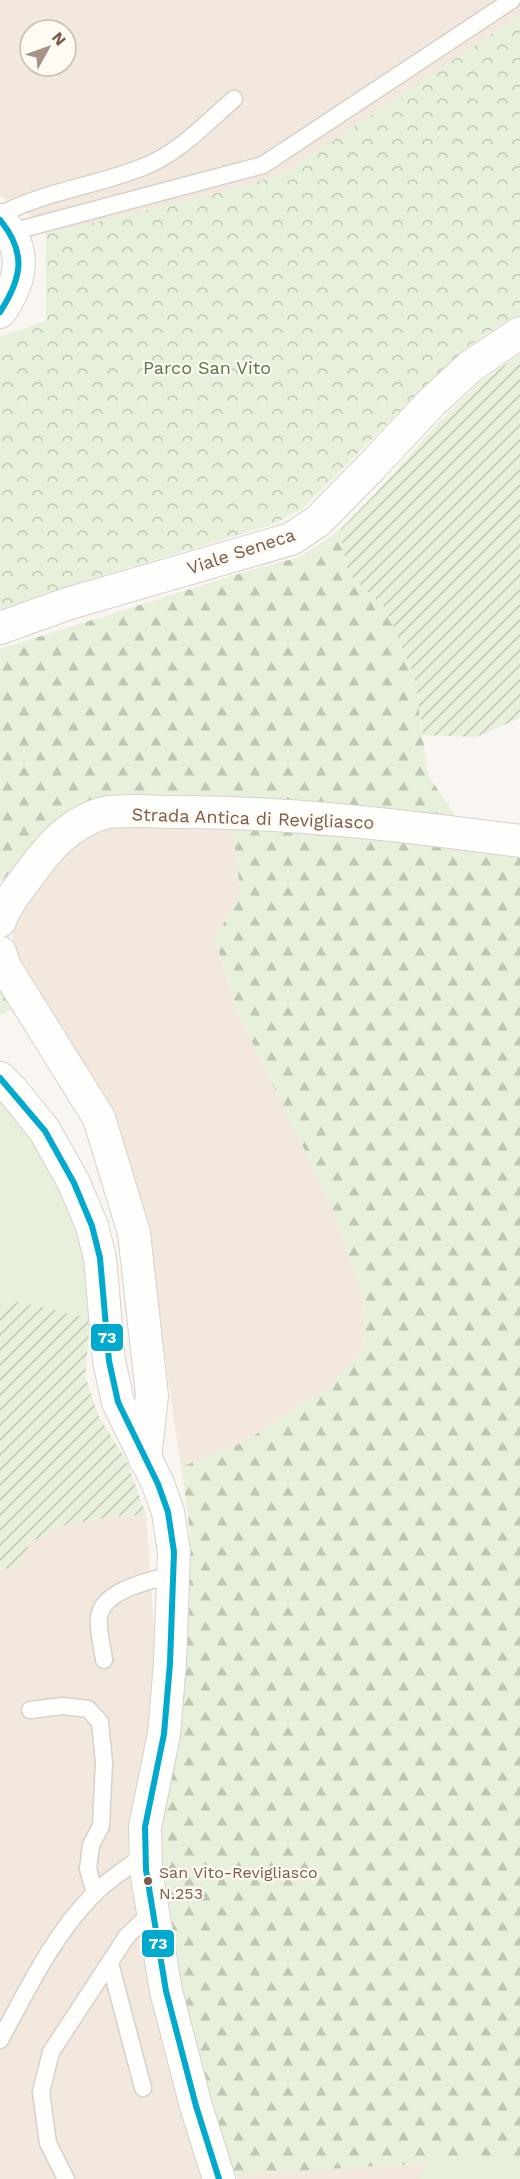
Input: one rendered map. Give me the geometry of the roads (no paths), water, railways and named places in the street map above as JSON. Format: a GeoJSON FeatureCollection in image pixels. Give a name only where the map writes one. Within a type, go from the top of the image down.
{"type":"FeatureCollection","features":[{"type":"Feature","properties":{"kind":"street"},"geometry":{"type":"LineString","coordinates":[[0,312],[12,295],[20,269],[16,246],[4,222]]}},
{"type":"Feature","properties":{"kind":"street","name":"Viale Seneca"},"geometry":{"type":"LineString","coordinates":[[0,628],[70,603],[291,539],[318,521],[431,403],[471,366],[520,333]]}},
{"type":"Feature","properties":{"kind":"street","name":"Strada Antica di Revigliasco"},"geometry":{"type":"LineString","coordinates":[[0,921],[5,907],[41,856],[64,834],[87,820],[106,813],[196,812],[329,818],[520,841]]}},
{"type":"Feature","properties":{"kind":"street"},"geometry":{"type":"LineString","coordinates":[[0,952],[5,967],[99,1118],[134,1233],[152,1395],[145,1461]]}},
{"type":"Feature","properties":{"kind":"street"},"geometry":{"type":"LineString","coordinates":[[0,1078],[14,1091],[45,1131],[74,1183],[92,1226],[100,1258],[109,1361],[118,1402],[158,1484],[168,1512],[174,1552],[174,1574],[164,1734],[145,1827],[146,1870],[166,1991],[196,2106],[219,2179]]}},
{"type":"Feature","properties":{"kind":"lane"},"geometry":{"type":"LineString","coordinates":[[4,222],[264,165],[512,0]]}},
{"type":"Feature","properties":{"kind":"lane"},"geometry":{"type":"LineString","coordinates":[[4,222],[21,203],[144,167],[186,142],[234,99]]}},
{"type":"Feature","properties":{"kind":"lane"},"geometry":{"type":"LineString","coordinates":[[104,1660],[99,1617],[107,1601],[132,1587],[174,1574]]}},
{"type":"Feature","properties":{"kind":"lane"},"geometry":{"type":"LineString","coordinates":[[30,1710],[63,1706],[88,1709],[100,1722],[104,1762],[101,1826],[91,1845],[88,1869],[95,1893]]}},
{"type":"Feature","properties":{"kind":"lane"},"geometry":{"type":"LineString","coordinates":[[0,2040],[47,1953],[67,1924],[95,1893],[145,1854]]}},
{"type":"Feature","properties":{"kind":"lane"},"geometry":{"type":"LineString","coordinates":[[66,2179],[48,2143],[41,2091],[51,2052],[127,1936],[152,1912]]}},
{"type":"Feature","properties":{"kind":"lane"},"geometry":{"type":"LineString","coordinates":[[110,1963],[143,2088]]}},
{"type":"Feature","properties":{"kind":"place","name":"San Vito-Revigliasco N.253"},"geometry":{"type":"Point","coordinates":[148,1881]}},
{"type":"Feature","properties":{"kind":"park label","name":"Parco San Vito"},"geometry":{"type":"Point","coordinates":[207,367]}}]}
